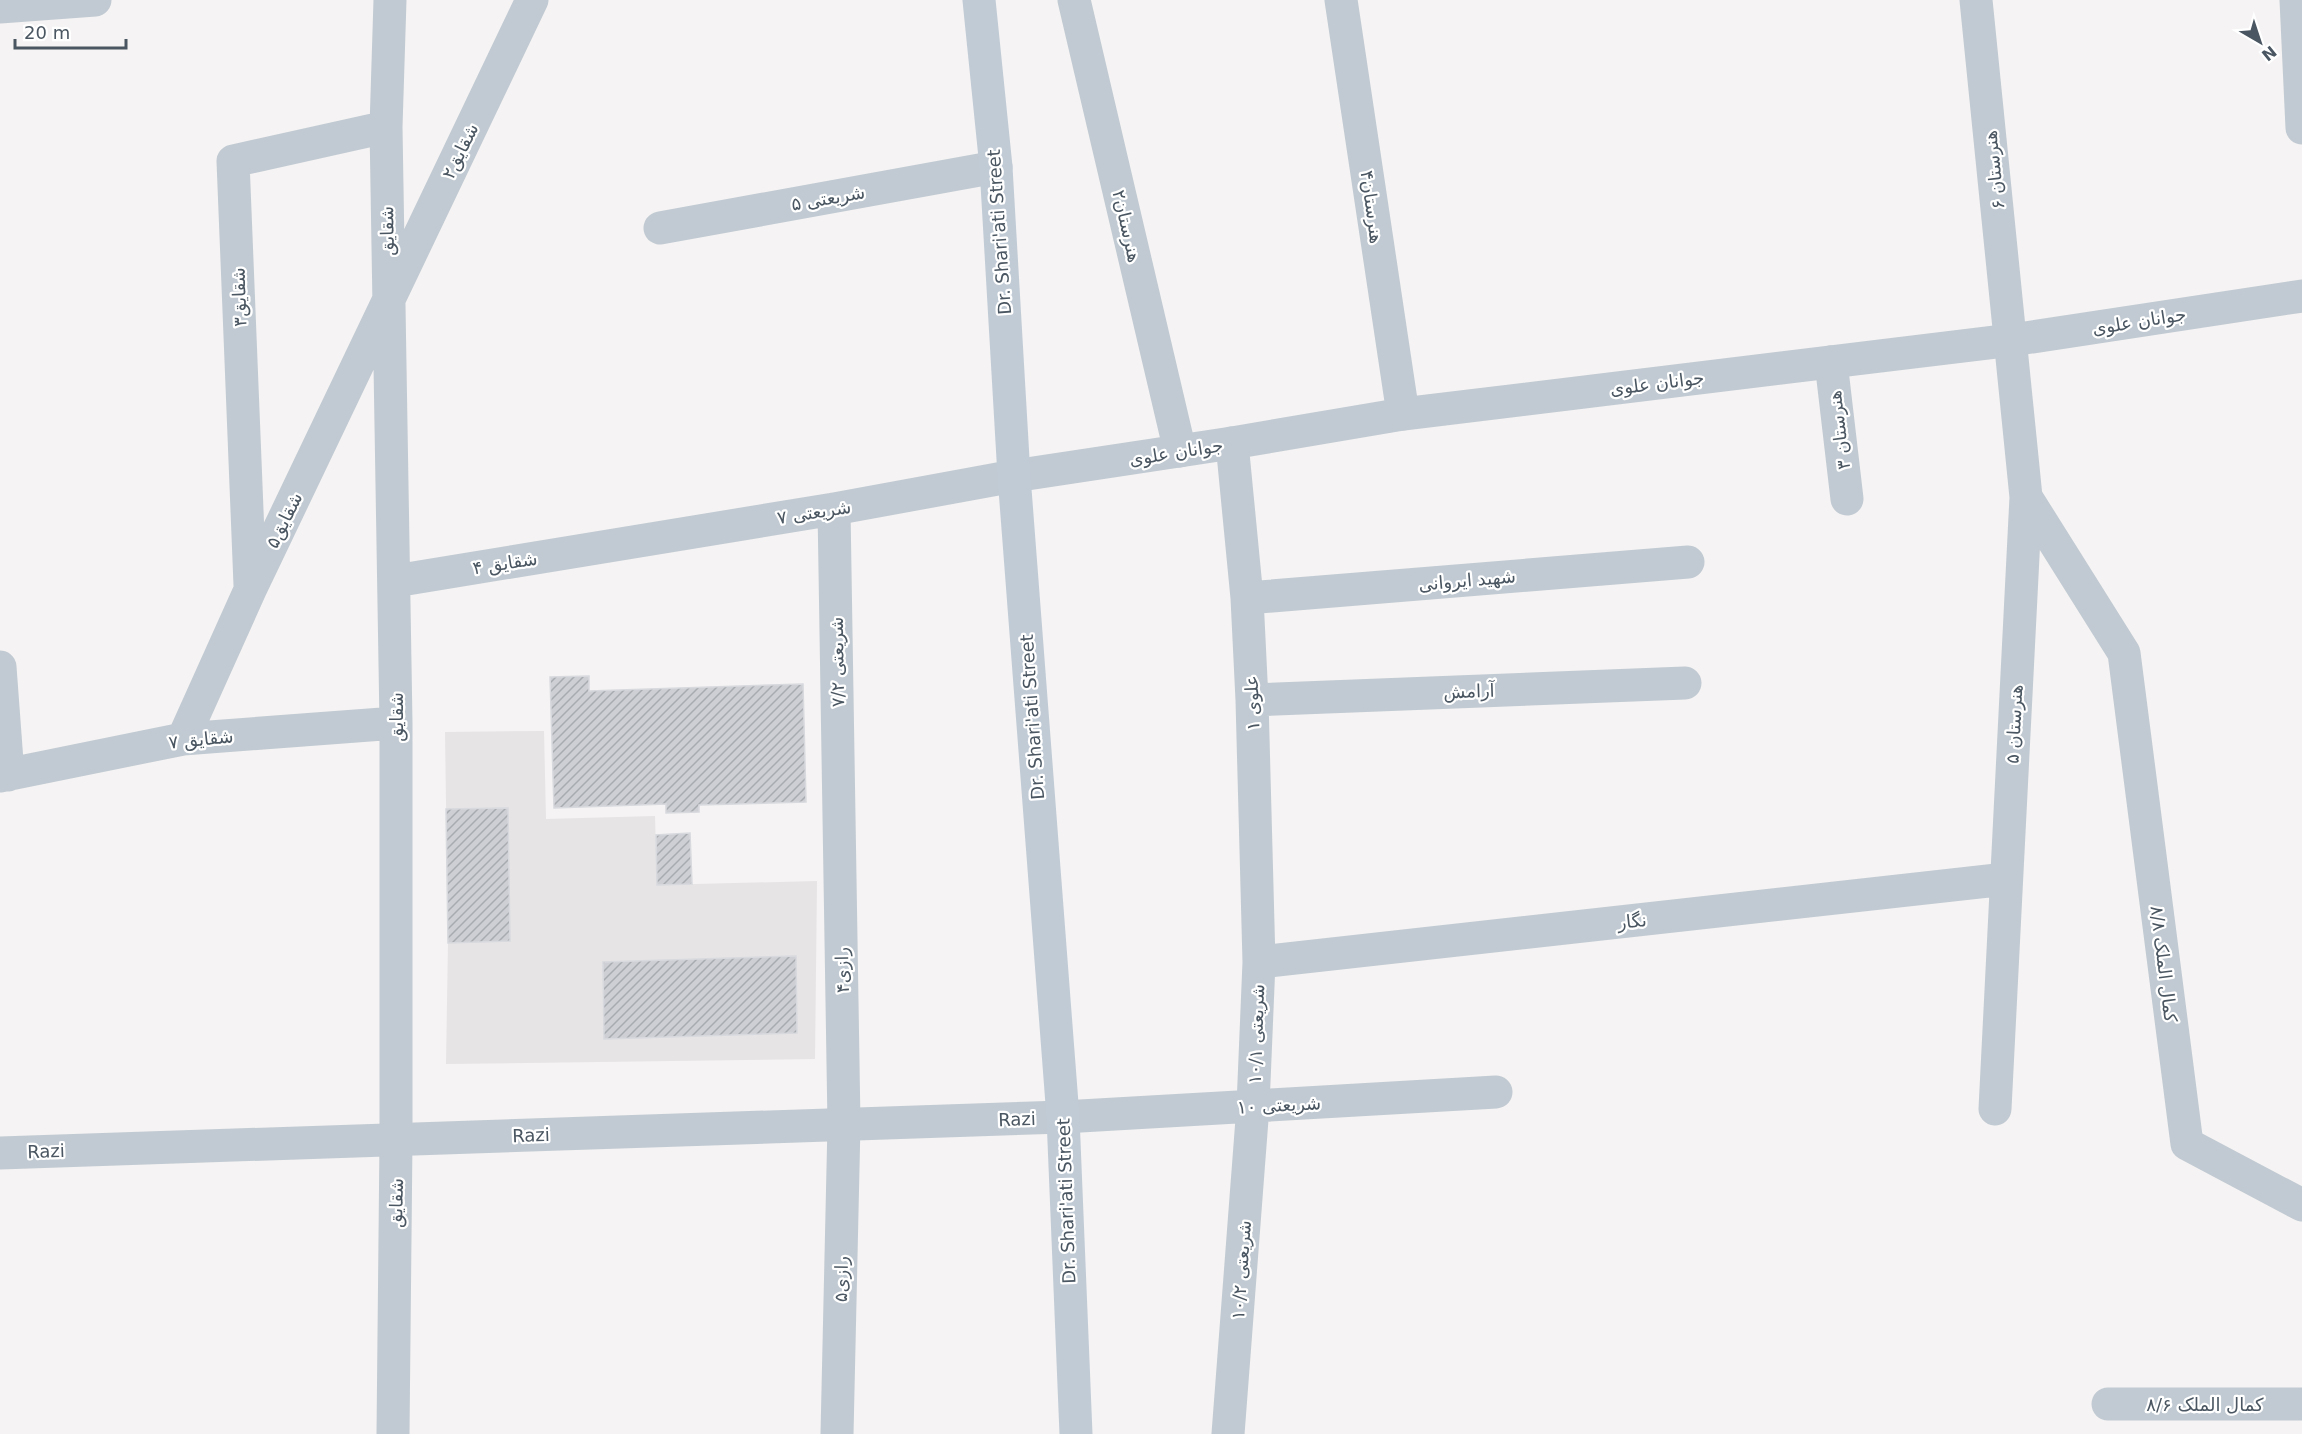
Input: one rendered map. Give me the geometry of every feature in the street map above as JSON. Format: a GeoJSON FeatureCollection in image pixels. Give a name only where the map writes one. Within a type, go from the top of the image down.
{"type":"FeatureCollection","features":[{"type":"Feature","properties":{"kind":"main road","name":"Dr. Shari'ati Street"},"geometry":{"type":"LineString","coordinates":[[979,0],[996,167],[1014,476],[1063,1117],[1076,1434]]}},
{"type":"Feature","properties":{"kind":"street"},"geometry":{"type":"LineString","coordinates":[[0,8],[95,0]]}},
{"type":"Feature","properties":{"kind":"street","name":"شقایق"},"geometry":{"type":"LineString","coordinates":[[390,0],[386,127],[396,723],[393,1434]]}},
{"type":"Feature","properties":{"kind":"street","name":"شقایق۲"},"geometry":{"type":"LineString","coordinates":[[388,303],[532,0]]}},
{"type":"Feature","properties":{"kind":"street","name":"هنرستان۲"},"geometry":{"type":"LineString","coordinates":[[1074,0],[1180,451]]}},
{"type":"Feature","properties":{"kind":"street","name":"هنرستان۴"},"geometry":{"type":"LineString","coordinates":[[1341,0],[1403,414]]}},
{"type":"Feature","properties":{"kind":"street","name":"هنرستان ۶"},"geometry":{"type":"LineString","coordinates":[[1976,0],[2012,340]]}},
{"type":"Feature","properties":{"kind":"street"},"geometry":{"type":"LineString","coordinates":[[2296,0],[2302,128]]}},
{"type":"Feature","properties":{"kind":"street","name":"شقایق۳"},"geometry":{"type":"LineString","coordinates":[[250,590],[233,161],[386,127]]}},
{"type":"Feature","properties":{"kind":"street","name":"شریعتی ۵"},"geometry":{"type":"LineString","coordinates":[[660,228],[996,167]]}},
{"type":"Feature","properties":{"kind":"street","name":"جوانان علوی"},"geometry":{"type":"LineString","coordinates":[[1014,476],[1403,414],[2012,340],[2302,296]]}},
{"type":"Feature","properties":{"kind":"street","name":"شقایق۵"},"geometry":{"type":"LineString","coordinates":[[183,739],[250,590],[388,303]]}},
{"type":"Feature","properties":{"kind":"street","name":"هنرستان ۵"},"geometry":{"type":"LineString","coordinates":[[1995,1109],[2026,497],[2012,340]]}},
{"type":"Feature","properties":{"kind":"street","name":"هنرستان ۳"},"geometry":{"type":"LineString","coordinates":[[1831,362],[1847,499]]}},
{"type":"Feature","properties":{"kind":"street","name":"علوی ۱"},"geometry":{"type":"LineString","coordinates":[[1232,443],[1247,598],[1259,962]]}},
{"type":"Feature","properties":{"kind":"street","name":"۷ شریعتی"},"geometry":{"type":"LineString","coordinates":[[615,544],[834,509],[1014,476]]}},
{"type":"Feature","properties":{"kind":"street","name":"کمال الملک ۸/۸"},"geometry":{"type":"LineString","coordinates":[[2026,497],[2124,654],[2187,1144],[2302,1205]]}},
{"type":"Feature","properties":{"kind":"street","name":"شریعتی ۷/۲"},"geometry":{"type":"LineString","coordinates":[[834,509],[839,816]]}},
{"type":"Feature","properties":{"kind":"street","name":"شقایق ۴"},"geometry":{"type":"LineString","coordinates":[[395,581],[615,544]]}},
{"type":"Feature","properties":{"kind":"street","name":"شهید ایروانی"},"geometry":{"type":"LineString","coordinates":[[1247,598],[1688,562]]}},
{"type":"Feature","properties":{"kind":"street"},"geometry":{"type":"LineString","coordinates":[[0,667],[4,776]]}},
{"type":"Feature","properties":{"kind":"street","name":"آرامش"},"geometry":{"type":"LineString","coordinates":[[1252,700],[1685,683]]}},
{"type":"Feature","properties":{"kind":"street","name":"شقایق ۷"},"geometry":{"type":"LineString","coordinates":[[4,776],[183,739],[396,723]]}},
{"type":"Feature","properties":{"kind":"street","name":"رازی۴"},"geometry":{"type":"LineString","coordinates":[[839,816],[844,1124]]}},
{"type":"Feature","properties":{"kind":"street","name":"نگار"},"geometry":{"type":"LineString","coordinates":[[1259,962],[2006,879]]}},
{"type":"Feature","properties":{"kind":"street","name":"شریعتی ۱۰/۱"},"geometry":{"type":"LineString","coordinates":[[1253,1106],[1259,962]]}},
{"type":"Feature","properties":{"kind":"street","name":"شریعتی ۱۰"},"geometry":{"type":"LineString","coordinates":[[1063,1117],[1496,1092]]}},
{"type":"Feature","properties":{"kind":"street","name":"شریعتی ۱۰/۲"},"geometry":{"type":"LineString","coordinates":[[1228,1434],[1253,1106]]}},
{"type":"Feature","properties":{"kind":"street","name":"Razi"},"geometry":{"type":"LineString","coordinates":[[0,1153],[1063,1117]]}},
{"type":"Feature","properties":{"kind":"street","name":"رازی۵"},"geometry":{"type":"LineString","coordinates":[[837,1434],[844,1124]]}},
{"type":"Feature","properties":{"kind":"street","name":"کمال الملک ۸/۶"},"geometry":{"type":"LineString","coordinates":[[2108,1404],[2302,1404]]}},
{"type":"Feature","properties":{"kind":"shaded area"},"geometry":{"type":"Polygon","coordinates":[[[544,731],[546,819],[655,816],[657,885],[817,881],[815,1059],[446,1064],[448,943],[445,732],[544,731]]]}},
{"type":"Feature","properties":{"kind":"building"},"geometry":{"type":"Polygon","coordinates":[[[589,676],[589,691],[803,684],[806,802],[699,805],[699,812],[666,813],[666,804],[554,808],[550,677],[589,676]]]}},
{"type":"Feature","properties":{"kind":"building"},"geometry":{"type":"Polygon","coordinates":[[[508,808],[510,941],[448,943],[446,809],[508,808]]]}},
{"type":"Feature","properties":{"kind":"building"},"geometry":{"type":"Polygon","coordinates":[[[690,833],[692,884],[657,885],[656,835],[690,833]]]}},
{"type":"Feature","properties":{"kind":"building"},"geometry":{"type":"Polygon","coordinates":[[[796,956],[797,1033],[604,1039],[603,962],[796,956]]]}}]}
